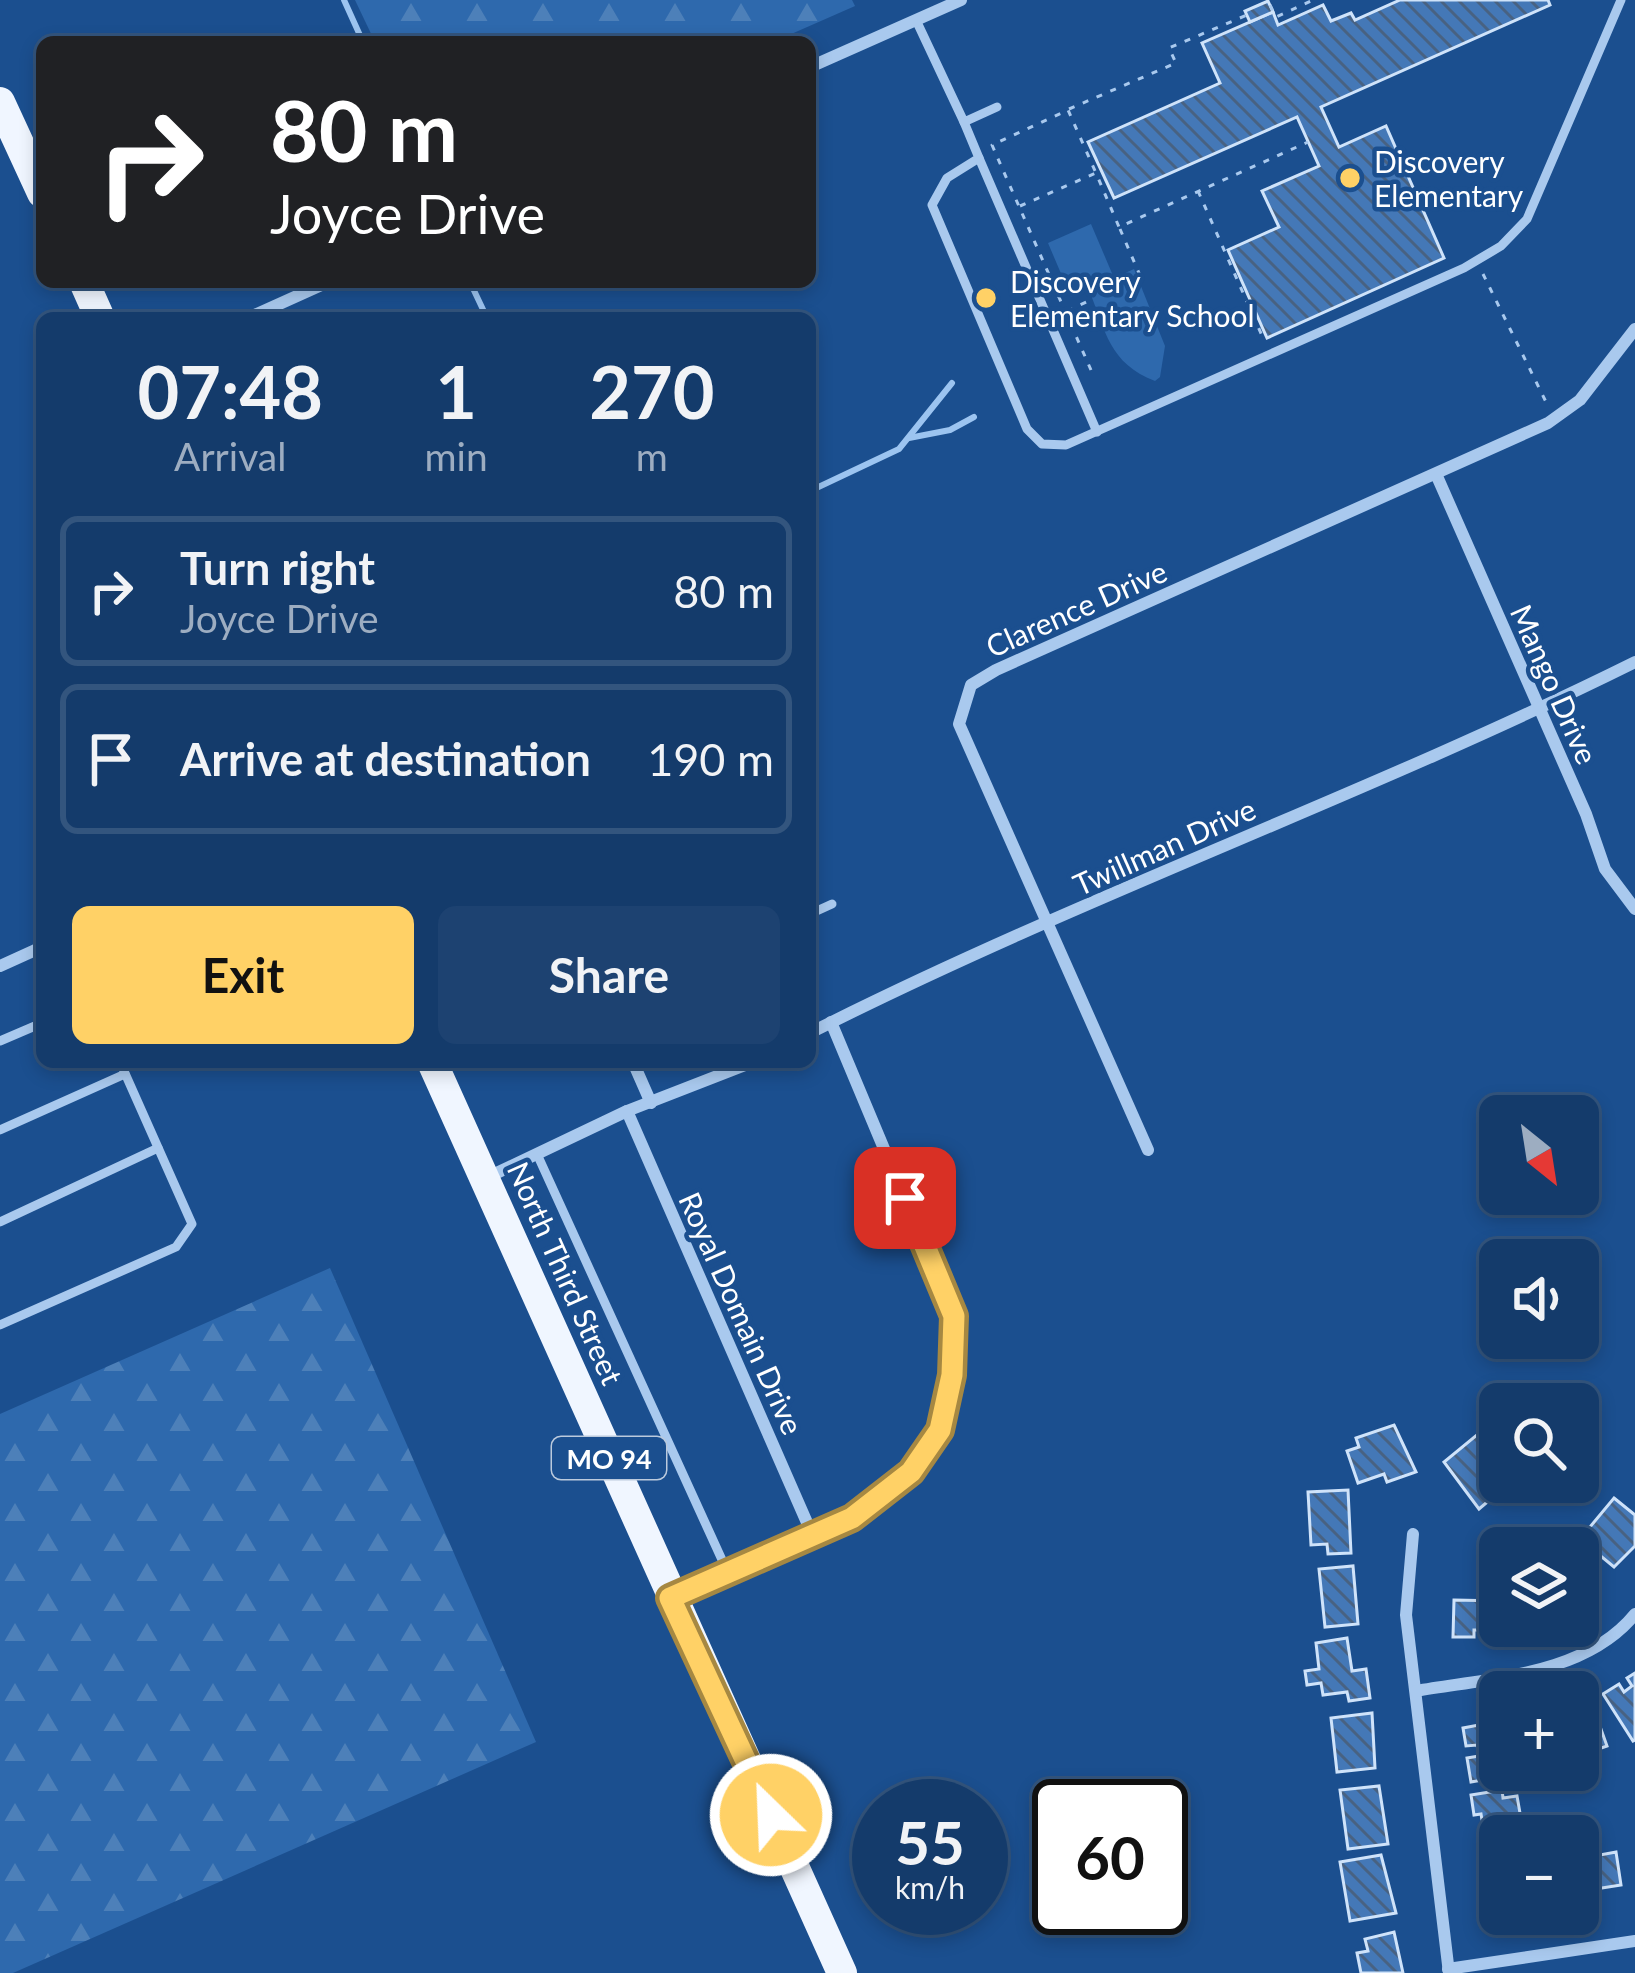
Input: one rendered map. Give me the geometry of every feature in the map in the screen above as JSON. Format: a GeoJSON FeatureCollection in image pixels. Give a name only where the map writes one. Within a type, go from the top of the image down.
{"type":"FeatureCollection","features":[{"type":"Feature","properties":{"kind":"main road"},"geometry":{"type":"LineString","coordinates":[[0,102],[36,180]]}},
{"type":"Feature","properties":{"kind":"main road","name":"North Third Street"},"geometry":{"type":"LineString","coordinates":[[435,1068],[842,1973]]}},
{"type":"Feature","properties":{"kind":"street"},"geometry":{"type":"LineString","coordinates":[[816,64],[961,0]]}},
{"type":"Feature","properties":{"kind":"street"},"geometry":{"type":"LineString","coordinates":[[261,312],[315,288]]}},
{"type":"Feature","properties":{"kind":"street","name":"Clarence Drive"},"geometry":{"type":"LineString","coordinates":[[1148,1150],[959,724],[971,685],[995,670],[1554,418],[1580,400],[1635,329]]}},
{"type":"Feature","properties":{"kind":"street","name":"Mango Drive"},"geometry":{"type":"LineString","coordinates":[[1436,474],[1541,709],[1605,869],[1635,909]]}},
{"type":"Feature","properties":{"kind":"street","name":"Twillman Drive"},"geometry":{"type":"LineString","coordinates":[[816,1030],[1541,709],[1635,662]]}},
{"type":"Feature","properties":{"kind":"street"},"geometry":{"type":"LineString","coordinates":[[0,966],[36,950]]}},
{"type":"Feature","properties":{"kind":"street"},"geometry":{"type":"LineString","coordinates":[[670,1598],[852,1518],[911,1472],[940,1430],[948,1405],[956,1346],[954,1316],[831,1022]]}},
{"type":"Feature","properties":{"kind":"street"},"geometry":{"type":"LineString","coordinates":[[636,1068],[651,1103]]}},
{"type":"Feature","properties":{"kind":"street"},"geometry":{"type":"LineString","coordinates":[[485,1178],[627,1111],[737,1068]]}},
{"type":"Feature","properties":{"kind":"street","name":"Royal Domain Drive"},"geometry":{"type":"LineString","coordinates":[[627,1111],[812,1534]]}},
{"type":"Feature","properties":{"kind":"street"},"geometry":{"type":"LineString","coordinates":[[1413,1534],[1406,1615],[1449,1971],[1635,1941]]}},
{"type":"Feature","properties":{"kind":"street"},"geometry":{"type":"LineString","coordinates":[[1416,1691],[1549,1667],[1589,1649],[1635,1614]]}},
{"type":"Feature","properties":{"kind":"lane"},"geometry":{"type":"LineString","coordinates":[[979,158],[946,178],[932,205],[1027,429],[1042,444],[1066,445],[1464,268],[1501,246],[1528,219],[1622,0]]}},
{"type":"Feature","properties":{"kind":"lane"},"geometry":{"type":"LineString","coordinates":[[916,20],[1097,432]]}},
{"type":"Feature","properties":{"kind":"lane"},"geometry":{"type":"LineString","coordinates":[[964,122],[997,106]]}},
{"type":"Feature","properties":{"kind":"lane"},"geometry":{"type":"LineString","coordinates":[[816,911],[832,904]]}},
{"type":"Feature","properties":{"kind":"lane"},"geometry":{"type":"LineString","coordinates":[[0,1041],[36,1026]]}},
{"type":"Feature","properties":{"kind":"lane"},"geometry":{"type":"LineString","coordinates":[[0,1325],[176,1247],[192,1224],[122,1068]]}},
{"type":"Feature","properties":{"kind":"lane"},"geometry":{"type":"LineString","coordinates":[[0,1130],[125,1074]]}},
{"type":"Feature","properties":{"kind":"lane"},"geometry":{"type":"LineString","coordinates":[[0,1222],[158,1148]]}},
{"type":"Feature","properties":{"kind":"lane"},"geometry":{"type":"LineString","coordinates":[[537,1154],[728,1573]]}},
{"type":"Feature","properties":{"kind":"path"},"geometry":{"type":"LineString","coordinates":[[1270,5],[1276,16],[1313,0]]}},
{"type":"Feature","properties":{"kind":"path"},"geometry":{"type":"LineString","coordinates":[[1091,370],[992,145],[1176,63],[1169,48],[1247,15]]}},
{"type":"Feature","properties":{"kind":"path"},"geometry":{"type":"LineString","coordinates":[[1067,110],[1142,280],[1138,281]]}},
{"type":"Feature","properties":{"kind":"path"},"geometry":{"type":"LineString","coordinates":[[1119,227],[1308,142]]}},
{"type":"Feature","properties":{"kind":"path"},"geometry":{"type":"LineString","coordinates":[[1019,206],[1096,173]]}},
{"type":"Feature","properties":{"kind":"path"},"geometry":{"type":"LineString","coordinates":[[1198,191],[1266,345]]}},
{"type":"Feature","properties":{"kind":"path"},"geometry":{"type":"LineString","coordinates":[[1482,270],[1554,418]]}},
{"type":"Feature","properties":{"kind":"path"},"geometry":{"type":"LineString","coordinates":[[1066,312],[1093,299]]}},
{"type":"Feature","properties":{"kind":"green space"},"geometry":{"type":"Polygon","coordinates":[[[355,0],[852,0],[855,6],[787,36],[372,36],[355,0]]]}},
{"type":"Feature","properties":{"kind":"green space"},"geometry":{"type":"Polygon","coordinates":[[[1091,224],[1114,278],[1134,269],[1165,346],[1160,377],[1155,381],[1118,355],[1089,290],[1071,297],[1048,243],[1091,224]]]}},
{"type":"Feature","properties":{"kind":"green space"},"geometry":{"type":"Polygon","coordinates":[[[330,1268],[536,1742],[13,1973],[0,1973],[0,1414],[330,1268]]]}},
{"type":"Feature","properties":{"kind":"building","name":"Discovery Elementary"},"geometry":{"type":"Polygon","coordinates":[[[1400,0],[1548,0],[1550,5],[1321,107],[1339,147],[1386,126],[1444,258],[1267,338],[1228,250],[1279,227],[1262,191],[1319,166],[1297,117],[1114,198],[1088,142],[1220,83],[1202,43],[1273,12],[1278,25],[1323,5],[1331,21],[1351,13],[1355,20],[1400,0]]]}},
{"type":"Feature","properties":{"kind":"building"},"geometry":{"type":"Polygon","coordinates":[[[1268,1],[1273,12],[1250,22],[1245,11],[1268,1]]]}},
{"type":"Feature","properties":{"kind":"building"},"geometry":{"type":"Polygon","coordinates":[[[1394,1425],[1416,1472],[1387,1482],[1384,1474],[1358,1483],[1347,1451],[1359,1447],[1356,1438],[1394,1425]]]}},
{"type":"Feature","properties":{"kind":"building"},"geometry":{"type":"Polygon","coordinates":[[[1478,1434],[1479,1503],[1486,1503],[1479,1509],[1444,1462],[1478,1434]]]}},
{"type":"Feature","properties":{"kind":"building"},"geometry":{"type":"Polygon","coordinates":[[[1348,1490],[1351,1553],[1328,1554],[1327,1544],[1311,1545],[1308,1492],[1348,1490]]]}},
{"type":"Feature","properties":{"kind":"building"},"geometry":{"type":"Polygon","coordinates":[[[1614,1498],[1635,1515],[1635,1546],[1614,1567],[1599,1555],[1599,1527],[1590,1527],[1614,1498]]]}},
{"type":"Feature","properties":{"kind":"building"},"geometry":{"type":"Polygon","coordinates":[[[1353,1566],[1358,1624],[1325,1627],[1319,1569],[1353,1566]]]}},
{"type":"Feature","properties":{"kind":"building"},"geometry":{"type":"Polygon","coordinates":[[[1454,1600],[1479,1601],[1479,1630],[1474,1630],[1474,1637],[1453,1637],[1454,1600]]]}},
{"type":"Feature","properties":{"kind":"building"},"geometry":{"type":"Polygon","coordinates":[[[1347,1638],[1352,1671],[1366,1669],[1370,1698],[1349,1701],[1347,1692],[1323,1695],[1321,1683],[1307,1685],[1305,1671],[1319,1669],[1316,1643],[1347,1638]]]}},
{"type":"Feature","properties":{"kind":"building"},"geometry":{"type":"Polygon","coordinates":[[[1635,1673],[1633,1741],[1603,1694],[1619,1684],[1624,1692],[1632,1686],[1627,1678],[1635,1673]]]}},
{"type":"Feature","properties":{"kind":"building"},"geometry":{"type":"Polygon","coordinates":[[[1372,1713],[1375,1768],[1337,1772],[1331,1718],[1372,1713]]]}},
{"type":"Feature","properties":{"kind":"building"},"geometry":{"type":"Polygon","coordinates":[[[1599,1723],[1607,1746],[1599,1749],[1599,1723]]]}},
{"type":"Feature","properties":{"kind":"building"},"geometry":{"type":"Polygon","coordinates":[[[1479,1725],[1479,1756],[1477,1745],[1466,1746],[1463,1728],[1479,1725]]]}},
{"type":"Feature","properties":{"kind":"building"},"geometry":{"type":"Polygon","coordinates":[[[1479,1756],[1479,1781],[1471,1782],[1467,1758],[1479,1756]]]}},
{"type":"Feature","properties":{"kind":"building"},"geometry":{"type":"Polygon","coordinates":[[[1379,1786],[1388,1844],[1348,1849],[1340,1790],[1379,1786]]]}},
{"type":"Feature","properties":{"kind":"building"},"geometry":{"type":"Polygon","coordinates":[[[1502,1791],[1503,1798],[1517,1796],[1520,1815],[1474,1815],[1471,1795],[1502,1791]]]}},
{"type":"Feature","properties":{"kind":"building"},"geometry":{"type":"Polygon","coordinates":[[[1616,1852],[1621,1885],[1599,1888],[1599,1855],[1616,1852]]]}},
{"type":"Feature","properties":{"kind":"building"},"geometry":{"type":"Polygon","coordinates":[[[1381,1855],[1396,1913],[1350,1921],[1340,1862],[1381,1855]]]}},
{"type":"Feature","properties":{"kind":"building"},"geometry":{"type":"Polygon","coordinates":[[[1394,1932],[1403,1973],[1361,1973],[1357,1953],[1368,1951],[1365,1939],[1394,1932]]]}},
{"type":"Feature","properties":{"kind":"waterway"},"geometry":{"type":"LineString","coordinates":[[344,0],[360,36]]}},
{"type":"Feature","properties":{"kind":"waterway"},"geometry":{"type":"LineString","coordinates":[[473,288],[484,312]]}},
{"type":"Feature","properties":{"kind":"waterway"},"geometry":{"type":"LineString","coordinates":[[816,488],[899,449],[952,383]]}},
{"type":"Feature","properties":{"kind":"waterway"},"geometry":{"type":"LineString","coordinates":[[909,438],[950,430],[974,417]]}},
{"type":"Feature","properties":{"kind":"place","name":"Discovery Elementary"},"geometry":{"type":"Point","coordinates":[1350,178]}},
{"type":"Feature","properties":{"kind":"place","name":"Discovery Elementary School"},"geometry":{"type":"Point","coordinates":[986,298]}},
{"type":"Feature","properties":{"kind":"route"},"geometry":{"type":"LineString","coordinates":[[771,1815],[670,1598],[852,1518],[911,1472],[940,1430],[956,1346],[954,1316],[905,1198]]}}]}
